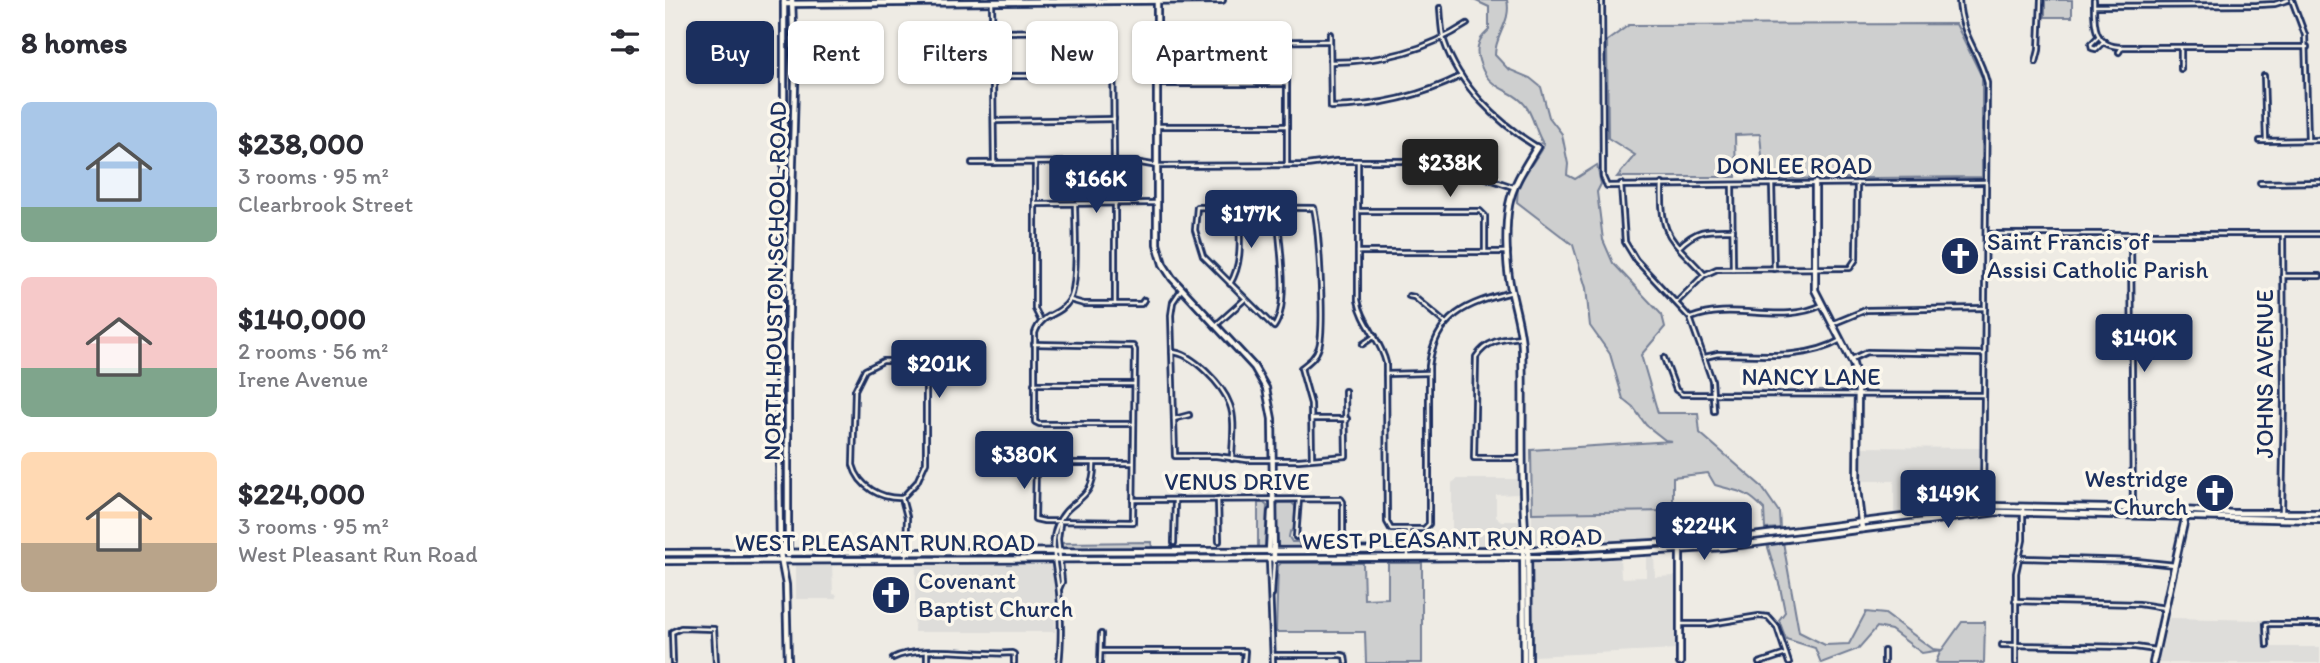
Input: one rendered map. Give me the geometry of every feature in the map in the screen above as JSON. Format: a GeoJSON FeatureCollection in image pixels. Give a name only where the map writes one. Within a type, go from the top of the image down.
{"type":"FeatureCollection","features":[{"type":"Feature","properties":{"kind":"main road"},"geometry":{"type":"LineString","coordinates":[[784,2],[1222,0]]}},
{"type":"Feature","properties":{"kind":"main road"},"geometry":{"type":"LineString","coordinates":[[1157,1],[1157,21]]}},
{"type":"Feature","properties":{"kind":"main road","name":"NORTH HOUSTON SCHOOL ROAD"},"geometry":{"type":"LineString","coordinates":[[784,2],[785,99],[779,312],[780,553],[786,584],[788,663]]}},
{"type":"Feature","properties":{"kind":"main road","name":"NORTH HOUSTON SCHOOL ROAD"},"geometry":{"type":"LineString","coordinates":[[789,553],[789,313],[795,99],[792,2]]}},
{"type":"Feature","properties":{"kind":"main road"},"geometry":{"type":"LineString","coordinates":[[1157,84],[1157,244],[1167,271],[1181,290],[1254,367],[1264,383],[1271,408],[1272,508],[1269,521],[1272,560]]}},
{"type":"Feature","properties":{"kind":"main road"},"geometry":{"type":"LineString","coordinates":[[785,99],[795,99]]}},
{"type":"Feature","properties":{"kind":"main road"},"geometry":{"type":"LineString","coordinates":[[1529,663],[1526,550],[1523,532],[1521,337],[1508,252],[1509,205],[1537,147]]}},
{"type":"Feature","properties":{"kind":"main road"},"geometry":{"type":"LineString","coordinates":[[1815,183],[1815,290],[1851,359],[1857,379],[1857,489],[1862,529]]}},
{"type":"Feature","properties":{"kind":"main road"},"geometry":{"type":"LineString","coordinates":[[783,201],[793,201]]}},
{"type":"Feature","properties":{"kind":"main road"},"geometry":{"type":"LineString","coordinates":[[779,312],[789,313]]}},
{"type":"Feature","properties":{"kind":"main road"},"geometry":{"type":"LineString","coordinates":[[780,414],[788,414]]}},
{"type":"Feature","properties":{"kind":"main road"},"geometry":{"type":"LineString","coordinates":[[1983,506],[1984,513]]}},
{"type":"Feature","properties":{"kind":"main road","name":"WEST PLEASANT RUN ROAD"},"geometry":{"type":"LineString","coordinates":[[665,553],[1526,550],[1679,543],[1983,506],[2186,513],[2320,513]]}},
{"type":"Feature","properties":{"kind":"main road","name":"WEST PLEASANT RUN ROAD"},"geometry":{"type":"LineString","coordinates":[[665,561],[1468,559],[1588,556],[1737,546],[1984,513],[2133,511]]}},
{"type":"Feature","properties":{"kind":"main road"},"geometry":{"type":"LineString","coordinates":[[1924,513],[1925,520]]}},
{"type":"Feature","properties":{"kind":"main road"},"geometry":{"type":"LineString","coordinates":[[2153,663],[2186,513]]}},
{"type":"Feature","properties":{"kind":"main road","name":"WEST PLEASANT RUN ROAD"},"geometry":{"type":"LineString","coordinates":[[2186,513],[2232,520],[2320,520]]}},
{"type":"Feature","properties":{"kind":"main road"},"geometry":{"type":"LineString","coordinates":[[2232,520],[2233,513]]}},
{"type":"Feature","properties":{"kind":"main road"},"geometry":{"type":"LineString","coordinates":[[2299,520],[2300,513]]}},
{"type":"Feature","properties":{"kind":"main road"},"geometry":{"type":"LineString","coordinates":[[1804,529],[1805,536]]}},
{"type":"Feature","properties":{"kind":"main road"},"geometry":{"type":"LineString","coordinates":[[1679,543],[1680,663]]}},
{"type":"Feature","properties":{"kind":"main road"},"geometry":{"type":"LineString","coordinates":[[1587,547],[1588,556]]}},
{"type":"Feature","properties":{"kind":"main road"},"geometry":{"type":"LineString","coordinates":[[1367,551],[1367,559]]}},
{"type":"Feature","properties":{"kind":"main road"},"geometry":{"type":"LineString","coordinates":[[1468,559],[1469,551]]}},
{"type":"Feature","properties":{"kind":"main road"},"geometry":{"type":"LineString","coordinates":[[1213,552],[1213,560]]}},
{"type":"Feature","properties":{"kind":"main road"},"geometry":{"type":"LineString","coordinates":[[783,562],[789,553]]}},
{"type":"Feature","properties":{"kind":"main road"},"geometry":{"type":"LineString","coordinates":[[1524,663],[1527,618]]}},
{"type":"Feature","properties":{"kind":"street","name":"DONLEE ROAD"},"geometry":{"type":"LineString","coordinates":[[1602,0],[1604,183],[1607,186],[1986,181]]}},
{"type":"Feature","properties":{"kind":"street"},"geometry":{"type":"LineString","coordinates":[[1959,0],[1962,27],[1984,71],[1987,83],[1983,506]]}},
{"type":"Feature","properties":{"kind":"street"},"geometry":{"type":"LineString","coordinates":[[2036,62],[2041,0]]}},
{"type":"Feature","properties":{"kind":"street"},"geometry":{"type":"LineString","coordinates":[[2094,0],[2094,26],[2099,36],[2110,46],[2307,47]]}},
{"type":"Feature","properties":{"kind":"street"},"geometry":{"type":"LineString","coordinates":[[2094,6],[2257,5],[2290,0],[2305,34],[2307,47],[2308,140]]}},
{"type":"Feature","properties":{"kind":"street"},"geometry":{"type":"LineString","coordinates":[[992,2],[992,21]]}},
{"type":"Feature","properties":{"kind":"street"},"geometry":{"type":"LineString","coordinates":[[1440,8],[1442,37],[1461,76],[1480,101],[1512,130],[1537,147]]}},
{"type":"Feature","properties":{"kind":"street"},"geometry":{"type":"LineString","coordinates":[[1329,62],[1384,59],[1442,37],[1467,24]]}},
{"type":"Feature","properties":{"kind":"street"},"geometry":{"type":"LineString","coordinates":[[1330,34],[1331,107],[1384,103],[1434,90],[1461,76]]}},
{"type":"Feature","properties":{"kind":"street"},"geometry":{"type":"LineString","coordinates":[[2099,36],[2091,44],[2092,48],[2096,49],[2104,41]]}},
{"type":"Feature","properties":{"kind":"street"},"geometry":{"type":"LineString","coordinates":[[1292,41],[1330,41]]}},
{"type":"Feature","properties":{"kind":"street"},"geometry":{"type":"LineString","coordinates":[[2119,52],[2122,47]]}},
{"type":"Feature","properties":{"kind":"street"},"geometry":{"type":"LineString","coordinates":[[2181,48],[2181,69]]}},
{"type":"Feature","properties":{"kind":"street"},"geometry":{"type":"LineString","coordinates":[[2264,75],[2266,141]]}},
{"type":"Feature","properties":{"kind":"street"},"geometry":{"type":"LineString","coordinates":[[993,84],[994,163]]}},
{"type":"Feature","properties":{"kind":"street"},"geometry":{"type":"LineString","coordinates":[[1113,84],[1114,162]]}},
{"type":"Feature","properties":{"kind":"street"},"geometry":{"type":"LineString","coordinates":[[1287,84],[1287,165]]}},
{"type":"Feature","properties":{"kind":"street"},"geometry":{"type":"LineString","coordinates":[[993,121],[1114,119]]}},
{"type":"Feature","properties":{"kind":"street"},"geometry":{"type":"LineString","coordinates":[[1158,126],[1287,126]]}},
{"type":"Feature","properties":{"kind":"street"},"geometry":{"type":"LineString","coordinates":[[2260,141],[2320,140]]}},
{"type":"Feature","properties":{"kind":"street"},"geometry":{"type":"LineString","coordinates":[[972,163],[1114,162],[1158,166],[1287,165],[1358,161],[1439,162],[1515,188]]}},
{"type":"Feature","properties":{"kind":"street"},"geometry":{"type":"LineString","coordinates":[[1358,161],[1360,307],[1385,356],[1387,522],[1391,529],[1426,528],[1429,520],[1429,373],[1432,350],[1445,323],[1473,303],[1512,292]]}},
{"type":"Feature","properties":{"kind":"street"},"geometry":{"type":"LineString","coordinates":[[1035,163],[1035,309],[1041,320]]}},
{"type":"Feature","properties":{"kind":"street"},"geometry":{"type":"LineString","coordinates":[[2260,183],[2320,182]]}},
{"type":"Feature","properties":{"kind":"street"},"geometry":{"type":"LineString","coordinates":[[1772,183],[1774,268]]}},
{"type":"Feature","properties":{"kind":"street"},"geometry":{"type":"LineString","coordinates":[[1677,302],[1704,275],[1717,270],[1850,268],[1855,262],[1857,183]]}},
{"type":"Feature","properties":{"kind":"street"},"geometry":{"type":"LineString","coordinates":[[1621,184],[1623,234],[1628,249],[1690,318],[1712,380],[1714,411]]}},
{"type":"Feature","properties":{"kind":"street"},"geometry":{"type":"LineString","coordinates":[[1662,184],[1663,224],[1668,235],[1704,275]]}},
{"type":"Feature","properties":{"kind":"street"},"geometry":{"type":"LineString","coordinates":[[1732,184],[1733,269]]}},
{"type":"Feature","properties":{"kind":"street"},"geometry":{"type":"LineString","coordinates":[[1035,204],[1158,203]]}},
{"type":"Feature","properties":{"kind":"street"},"geometry":{"type":"LineString","coordinates":[[1075,204],[1075,285],[1065,307],[1041,320],[1035,333],[1035,422],[1134,424]]}},
{"type":"Feature","properties":{"kind":"street"},"geometry":{"type":"LineString","coordinates":[[1115,204],[1115,304]]}},
{"type":"Feature","properties":{"kind":"street"},"geometry":{"type":"LineString","coordinates":[[1277,208],[1282,300],[1274,327],[1201,251],[1195,230],[1197,207],[1314,208],[1319,264],[1320,341],[1315,356],[1301,368],[1310,396],[1312,458]]}},
{"type":"Feature","properties":{"kind":"street"},"geometry":{"type":"LineString","coordinates":[[1230,284],[1238,271],[1240,261],[1239,207]]}},
{"type":"Feature","properties":{"kind":"street"},"geometry":{"type":"LineString","coordinates":[[1358,211],[1480,211],[1485,216],[1485,252]]}},
{"type":"Feature","properties":{"kind":"street"},"geometry":{"type":"LineString","coordinates":[[1679,247],[1691,235],[1700,231],[1733,230]]}},
{"type":"Feature","properties":{"kind":"street"},"geometry":{"type":"LineString","coordinates":[[1986,234],[2320,234]]}},
{"type":"Feature","properties":{"kind":"street"},"geometry":{"type":"LineString","coordinates":[[2131,235],[2133,511]]}},
{"type":"Feature","properties":{"kind":"street","name":"JOHNS AVENUE"},"geometry":{"type":"LineString","coordinates":[[2282,520],[2283,235]]}},
{"type":"Feature","properties":{"kind":"street"},"geometry":{"type":"LineString","coordinates":[[1358,251],[1508,252]]}},
{"type":"Feature","properties":{"kind":"street"},"geometry":{"type":"LineString","coordinates":[[2283,276],[2320,276]]}},
{"type":"Feature","properties":{"kind":"street"},"geometry":{"type":"LineString","coordinates":[[1181,290],[1171,308],[1175,456],[1272,460],[1343,457],[1346,453],[1345,391]]}},
{"type":"Feature","properties":{"kind":"street"},"geometry":{"type":"LineString","coordinates":[[1409,296],[1415,297],[1445,323]]}},
{"type":"Feature","properties":{"kind":"street"},"geometry":{"type":"LineString","coordinates":[[1215,326],[1245,299]]}},
{"type":"Feature","properties":{"kind":"street"},"geometry":{"type":"LineString","coordinates":[[1070,300],[1084,304],[1141,304],[1144,300]]}},
{"type":"Feature","properties":{"kind":"street"},"geometry":{"type":"LineString","coordinates":[[1690,318],[1714,312],[1803,312],[1822,305]]}},
{"type":"Feature","properties":{"kind":"street"},"geometry":{"type":"LineString","coordinates":[[1832,324],[1866,310],[1986,308]]}},
{"type":"Feature","properties":{"kind":"street"},"geometry":{"type":"LineString","coordinates":[[1363,344],[1375,336]]}},
{"type":"Feature","properties":{"kind":"street"},"geometry":{"type":"LineString","coordinates":[[1521,337],[1493,342],[1476,357],[1474,458],[1522,458]]}},
{"type":"Feature","properties":{"kind":"street"},"geometry":{"type":"LineString","coordinates":[[1705,358],[1718,354],[1807,353],[1841,340]]}},
{"type":"Feature","properties":{"kind":"street"},"geometry":{"type":"LineString","coordinates":[[1034,344],[1133,346],[1133,522],[1035,519],[1036,463]]}},
{"type":"Feature","properties":{"kind":"street"},"geometry":{"type":"LineString","coordinates":[[1171,352],[1182,354],[1195,362],[1219,387],[1230,404],[1233,416],[1232,459]]}},
{"type":"Feature","properties":{"kind":"street"},"geometry":{"type":"LineString","coordinates":[[1851,359],[1867,352],[1984,354]]}},
{"type":"Feature","properties":{"kind":"street","name":"NANCY LANE"},"geometry":{"type":"LineString","coordinates":[[1664,358],[1678,393],[1983,395]]}},
{"type":"Feature","properties":{"kind":"street"},"geometry":{"type":"LineString","coordinates":[[887,360],[920,361],[925,365],[926,462],[917,482],[902,498],[875,492],[867,486],[855,471],[853,459],[854,394],[859,379],[869,366],[887,360]]}},
{"type":"Feature","properties":{"kind":"street"},"geometry":{"type":"LineString","coordinates":[[1386,374],[1429,373]]}},
{"type":"Feature","properties":{"kind":"street"},"geometry":{"type":"LineString","coordinates":[[1034,384],[1134,384]]}},
{"type":"Feature","properties":{"kind":"street"},"geometry":{"type":"LineString","coordinates":[[1174,419],[1189,415]]}},
{"type":"Feature","properties":{"kind":"street"},"geometry":{"type":"LineString","coordinates":[[1311,419],[1346,419]]}},
{"type":"Feature","properties":{"kind":"street"},"geometry":{"type":"LineString","coordinates":[[1016,463],[1133,463]]}},
{"type":"Feature","properties":{"kind":"street"},"geometry":{"type":"LineString","coordinates":[[1059,663],[1061,633],[1056,527],[1071,507],[1089,492],[1094,463]]}},
{"type":"Feature","properties":{"kind":"street"},"geometry":{"type":"LineString","coordinates":[[902,498],[907,517],[906,561]]}},
{"type":"Feature","properties":{"kind":"street"},"geometry":{"type":"LineString","coordinates":[[1218,499],[1219,541]]}},
{"type":"Feature","properties":{"kind":"street"},"geometry":{"type":"LineString","coordinates":[[1296,537],[1299,499]]}},
{"type":"Feature","properties":{"kind":"street","name":"VENUS DRIVE"},"geometry":{"type":"LineString","coordinates":[[1133,500],[1341,499],[1341,541]]}},
{"type":"Feature","properties":{"kind":"street"},"geometry":{"type":"LineString","coordinates":[[1174,542],[1175,500]]}},
{"type":"Feature","properties":{"kind":"street"},"geometry":{"type":"LineString","coordinates":[[2016,663],[2016,573],[2023,541],[2023,506]]}},
{"type":"Feature","properties":{"kind":"street"},"geometry":{"type":"LineString","coordinates":[[1408,529],[1408,559]]}},
{"type":"Feature","properties":{"kind":"street"},"geometry":{"type":"LineString","coordinates":[[2019,558],[2137,561],[2175,565]]}},
{"type":"Feature","properties":{"kind":"street"},"geometry":{"type":"LineString","coordinates":[[1272,560],[1273,663]]}},
{"type":"Feature","properties":{"kind":"street"},"geometry":{"type":"LineString","coordinates":[[2015,601],[2139,604],[2165,608]]}},
{"type":"Feature","properties":{"kind":"street"},"geometry":{"type":"LineString","coordinates":[[1680,624],[1709,624],[1764,615],[1774,621],[1789,663]]}},
{"type":"Feature","properties":{"kind":"street"},"geometry":{"type":"LineString","coordinates":[[2267,645],[2266,624],[2320,624]]}},
{"type":"Feature","properties":{"kind":"street"},"geometry":{"type":"LineString","coordinates":[[673,663],[673,631],[681,628],[714,629],[716,663]]}},
{"type":"Feature","properties":{"kind":"street"},"geometry":{"type":"LineString","coordinates":[[1100,663],[1101,634]]}},
{"type":"Feature","properties":{"kind":"street"},"geometry":{"type":"LineString","coordinates":[[2002,645],[2156,650]]}},
{"type":"Feature","properties":{"kind":"street"},"geometry":{"type":"LineString","coordinates":[[1101,651],[1245,651],[1244,663]]}},
{"type":"Feature","properties":{"kind":"street"},"geometry":{"type":"LineString","coordinates":[[1884,651],[1884,663]]}},
{"type":"Feature","properties":{"kind":"street"},"geometry":{"type":"LineString","coordinates":[[927,653],[927,663]]}},
{"type":"Feature","properties":{"kind":"street"},"geometry":{"type":"LineString","coordinates":[[893,658],[898,655],[927,653],[1014,654],[1014,663]]}},
{"type":"Feature","properties":{"kind":"street"},"geometry":{"type":"LineString","coordinates":[[1759,663],[1786,654]]}},
{"type":"Feature","properties":{"kind":"street"},"geometry":{"type":"LineString","coordinates":[[1273,655],[1341,655],[1346,661]]}},
{"type":"Feature","properties":{"kind":"shaded area"},"geometry":{"type":"Polygon","coordinates":[[[1474,0],[1507,0],[1507,15],[1495,55],[1508,69],[1530,78],[1541,87],[1549,117],[1562,134],[1568,164],[1567,175],[1575,179],[1597,165],[1601,184],[1597,192],[1603,240],[1613,263],[1662,315],[1665,327],[1641,355],[1658,413],[1698,413],[1700,433],[1761,486],[1779,512],[1780,528],[1765,529],[1764,509],[1746,494],[1715,485],[1708,473],[1673,477],[1673,511],[1532,513],[1531,450],[1672,441],[1665,440],[1646,425],[1633,407],[1623,399],[1610,354],[1590,326],[1586,288],[1573,245],[1517,202],[1518,186],[1544,145],[1525,105],[1489,80],[1483,70],[1478,48],[1480,39],[1489,30],[1489,7],[1474,0]]]}},
{"type":"Feature","properties":{"kind":"shaded area"},"geometry":{"type":"Polygon","coordinates":[[[2045,0],[2072,0],[2072,17],[2045,17],[2045,0]]]}},
{"type":"Feature","properties":{"kind":"shaded area"},"geometry":{"type":"Polygon","coordinates":[[[1956,24],[1982,77],[1982,177],[1764,179],[1760,134],[1735,135],[1736,177],[1617,177],[1635,155],[1608,138],[1607,41],[1629,25],[1956,24]]]}},
{"type":"Feature","properties":{"kind":"shaded area"},"geometry":{"type":"Polygon","coordinates":[[[1859,447],[1980,448],[1980,482],[1973,482],[1973,478],[1950,478],[1950,508],[1894,515],[1894,481],[1859,481],[1859,447]]]}},
{"type":"Feature","properties":{"kind":"shaded area"},"geometry":{"type":"Polygon","coordinates":[[[1457,479],[1519,479],[1519,494],[1496,495],[1496,517],[1501,521],[1520,521],[1520,547],[1452,548],[1452,483],[1457,479]]]}},
{"type":"Feature","properties":{"kind":"shaded area"},"geometry":{"type":"Polygon","coordinates":[[[1258,503],[1267,506],[1263,549],[1062,550],[1062,543],[1151,542],[1152,547],[1258,547],[1258,503]]]}},
{"type":"Feature","properties":{"kind":"shaded area"},"geometry":{"type":"Polygon","coordinates":[[[1279,503],[1292,503],[1295,506],[1295,529],[1290,532],[1289,537],[1301,547],[1364,549],[1281,549],[1278,546],[1276,506],[1279,503]]]}},
{"type":"Feature","properties":{"kind":"shaded area"},"geometry":{"type":"Polygon","coordinates":[[[1673,511],[1674,539],[1532,545],[1532,513],[1673,511]]]}},
{"type":"Feature","properties":{"kind":"shaded area"},"geometry":{"type":"Polygon","coordinates":[[[1783,542],[1799,632],[1825,645],[1849,644],[1866,612],[1885,614],[1933,649],[1942,650],[1962,622],[1985,622],[1984,663],[1938,663],[1936,662],[1941,650],[1922,653],[1891,630],[1877,627],[1858,649],[1821,663],[1815,648],[1786,639],[1779,620],[1785,612],[1767,544],[1783,542]]]}},
{"type":"Feature","properties":{"kind":"shaded area"},"geometry":{"type":"Polygon","coordinates":[[[1654,555],[1655,577],[1676,576],[1677,649],[1533,656],[1534,561],[1620,557],[1621,578],[1646,577],[1646,556],[1654,555]]]}},
{"type":"Feature","properties":{"kind":"shaded area"},"geometry":{"type":"Polygon","coordinates":[[[798,563],[832,563],[833,594],[837,595],[835,599],[796,599],[798,563]]]}},
{"type":"Feature","properties":{"kind":"shaded area"},"geometry":{"type":"Polygon","coordinates":[[[1281,563],[1363,563],[1364,599],[1388,598],[1388,563],[1422,563],[1422,663],[1366,663],[1365,632],[1276,632],[1278,566],[1281,563]]]}},
{"type":"Feature","properties":{"kind":"shaded area"},"geometry":{"type":"Polygon","coordinates":[[[916,564],[1050,565],[1054,569],[1055,632],[914,632],[916,564]]]}},
{"type":"Feature","properties":{"kind":"shaded area"},"geometry":{"type":"Polygon","coordinates":[[[2169,618],[2263,620],[2263,647],[2320,647],[2320,663],[2158,663],[2169,618]]]}},
{"type":"Feature","properties":{"kind":"place","name":"Saint Francis of Assisi Catholic Parish"},"geometry":{"type":"Point","coordinates":[1960,256]}},
{"type":"Feature","properties":{"kind":"place","name":"Westridge Church"},"geometry":{"type":"Point","coordinates":[2215,493]}},
{"type":"Feature","properties":{"kind":"place","name":"Covenant Baptist Church"},"geometry":{"type":"Point","coordinates":[891,595]}}]}
